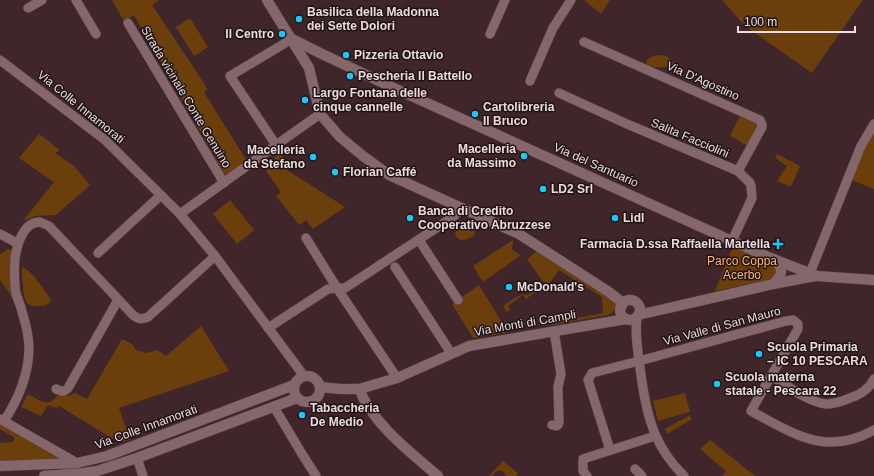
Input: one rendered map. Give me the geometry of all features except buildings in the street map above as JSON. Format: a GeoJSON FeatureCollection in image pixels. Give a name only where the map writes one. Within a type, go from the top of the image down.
{"type":"FeatureCollection","features":[{"type":"Feature","properties":{"kind":"street"},"geometry":{"type":"LineString","coordinates":[[28,8],[42,0]]}},
{"type":"Feature","properties":{"kind":"street"},"geometry":{"type":"LineString","coordinates":[[76,0],[96,34]]}},
{"type":"Feature","properties":{"kind":"street"},"geometry":{"type":"LineString","coordinates":[[267,0],[309,68],[320,114],[340,137],[389,175],[519,234],[619,300],[629,315],[636,336],[645,399],[656,436],[671,460],[684,476]]}},
{"type":"Feature","properties":{"kind":"street"},"geometry":{"type":"LineString","coordinates":[[490,34],[505,0]]}},
{"type":"Feature","properties":{"kind":"street"},"geometry":{"type":"LineString","coordinates":[[530,81],[553,28],[571,0]]}},
{"type":"Feature","properties":{"kind":"street","name":"Strada vicinale Conte Genuino"},"geometry":{"type":"LineString","coordinates":[[128,23],[224,183]]}},
{"type":"Feature","properties":{"kind":"street"},"geometry":{"type":"LineString","coordinates":[[276,145],[230,76],[292,39]]}},
{"type":"Feature","properties":{"kind":"street","name":"Via del Santuario"},"geometry":{"type":"LineString","coordinates":[[292,39],[317,52],[773,259],[811,274],[874,280]]}},
{"type":"Feature","properties":{"kind":"street","name":"Via D'Agostino"},"geometry":{"type":"LineString","coordinates":[[584,42],[760,120],[762,128],[738,171]]}},
{"type":"Feature","properties":{"kind":"street"},"geometry":{"type":"LineString","coordinates":[[309,68],[313,58],[317,55],[317,52]]}},
{"type":"Feature","properties":{"kind":"street","name":"Via Colle Innamorati"},"geometry":{"type":"LineString","coordinates":[[0,60],[105,140],[180,214],[215,256],[304,376]]}},
{"type":"Feature","properties":{"kind":"street","name":"Salita Facciolini"},"geometry":{"type":"LineString","coordinates":[[559,93],[627,124],[738,171],[750,183],[752,198],[732,241]]}},
{"type":"Feature","properties":{"kind":"street","name":"Strada vicinale Conte Genuino"},"geometry":{"type":"LineString","coordinates":[[180,214],[320,114]]}},
{"type":"Feature","properties":{"kind":"street"},"geometry":{"type":"LineString","coordinates":[[811,274],[861,146],[874,124]]}},
{"type":"Feature","properties":{"kind":"street"},"geometry":{"type":"LineString","coordinates":[[98,253],[161,195]]}},
{"type":"Feature","properties":{"kind":"street"},"geometry":{"type":"LineString","coordinates":[[268,328],[328,289],[346,288],[453,217],[462,208]]}},
{"type":"Feature","properties":{"kind":"street"},"geometry":{"type":"LineString","coordinates":[[77,463],[2,420],[14,405],[28,364],[29,348],[26,324],[14,282],[14,265],[17,243],[24,231],[32,224],[40,222],[49,226],[118,300],[139,319],[148,317],[215,256]]}},
{"type":"Feature","properties":{"kind":"street"},"geometry":{"type":"LineString","coordinates":[[0,234],[17,243]]}},
{"type":"Feature","properties":{"kind":"street"},"geometry":{"type":"LineString","coordinates":[[306,238],[337,288],[397,378]]}},
{"type":"Feature","properties":{"kind":"street"},"geometry":{"type":"LineString","coordinates":[[418,240],[458,300]]}},
{"type":"Feature","properties":{"kind":"street"},"geometry":{"type":"LineString","coordinates":[[772,284],[780,276],[781,272],[780,266],[773,259]]}},
{"type":"Feature","properties":{"kind":"street"},"geometry":{"type":"LineString","coordinates":[[395,267],[451,353]]}},
{"type":"Feature","properties":{"kind":"street","name":"Via Monti di Campli"},"geometry":{"type":"LineString","coordinates":[[320,387],[359,389],[397,378],[469,346],[604,322],[616,317],[772,284],[811,274]]}},
{"type":"Feature","properties":{"kind":"street"},"geometry":{"type":"LineString","coordinates":[[56,389],[62,392],[66,391],[118,300]]}},
{"type":"Feature","properties":{"kind":"street","name":"Via Valle di San Mauro"},"geometry":{"type":"LineString","coordinates":[[639,361],[793,320],[798,324],[798,329],[751,411],[796,435],[825,442],[852,440],[864,436],[874,430]]}},
{"type":"Feature","properties":{"kind":"street"},"geometry":{"type":"LineString","coordinates":[[552,425],[556,426],[559,422],[558,387],[561,374],[554,331]]}},
{"type":"Feature","properties":{"kind":"street"},"geometry":{"type":"LineString","coordinates":[[610,450],[588,380],[592,373],[639,361]]}},
{"type":"Feature","properties":{"kind":"street"},"geometry":{"type":"LineString","coordinates":[[304,376],[314,378],[319,383],[320,387],[319,394],[314,400],[306,402],[297,398],[294,392],[294,385],[298,379],[304,376]]}},
{"type":"Feature","properties":{"kind":"street"},"geometry":{"type":"LineString","coordinates":[[771,376],[811,400],[827,404],[856,396],[865,391],[874,380]]}},
{"type":"Feature","properties":{"kind":"street","name":"Via Colle Innamorati"},"geometry":{"type":"LineString","coordinates":[[0,466],[77,463],[107,456],[294,385]]}},
{"type":"Feature","properties":{"kind":"street"},"geometry":{"type":"LineString","coordinates":[[359,389],[366,403],[385,428],[438,476]]}},
{"type":"Feature","properties":{"kind":"street"},"geometry":{"type":"LineString","coordinates":[[44,476],[98,471],[137,458],[297,398]]}},
{"type":"Feature","properties":{"kind":"street"},"geometry":{"type":"LineString","coordinates":[[274,407],[316,476]]}},
{"type":"Feature","properties":{"kind":"street"},"geometry":{"type":"LineString","coordinates":[[587,476],[583,471],[583,459],[656,436]]}},
{"type":"Feature","properties":{"kind":"street"},"geometry":{"type":"LineString","coordinates":[[137,458],[143,476]]}},
{"type":"Feature","properties":{"kind":"street"},"geometry":{"type":"LineString","coordinates":[[635,468],[642,476]]}},
{"type":"Feature","properties":{"kind":"green space"},"geometry":{"type":"Polygon","coordinates":[[[112,0],[159,0],[152,5],[204,83],[207,90],[204,92],[248,163],[227,178],[134,15],[124,21],[112,0]]]}},
{"type":"Feature","properties":{"kind":"green space"},"geometry":{"type":"Polygon","coordinates":[[[584,0],[610,0],[601,14],[584,0]]]}},
{"type":"Feature","properties":{"kind":"green space"},"geometry":{"type":"Polygon","coordinates":[[[722,0],[863,0],[812,73],[745,26],[722,0]]]}},
{"type":"Feature","properties":{"kind":"green space"},"geometry":{"type":"Polygon","coordinates":[[[190,18],[208,47],[194,56],[176,27],[190,18]]]}},
{"type":"Feature","properties":{"kind":"green space"},"geometry":{"type":"Polygon","coordinates":[[[660,55],[669,58],[673,63],[673,66],[647,66],[646,64],[649,58],[660,55]]]}},
{"type":"Feature","properties":{"kind":"green space"},"geometry":{"type":"Polygon","coordinates":[[[740,115],[757,122],[758,126],[748,146],[730,136],[740,115]]]}},
{"type":"Feature","properties":{"kind":"green space"},"geometry":{"type":"Polygon","coordinates":[[[874,127],[874,189],[849,179],[874,127]]]}},
{"type":"Feature","properties":{"kind":"green space"},"geometry":{"type":"Polygon","coordinates":[[[39,134],[60,150],[55,153],[74,166],[90,185],[56,215],[35,216],[23,221],[54,182],[19,158],[39,134]]]}},
{"type":"Feature","properties":{"kind":"green space"},"geometry":{"type":"Polygon","coordinates":[[[283,151],[283,161],[287,170],[345,207],[313,229],[306,220],[299,225],[276,196],[281,192],[266,171],[277,162],[274,157],[283,151]]]}},
{"type":"Feature","properties":{"kind":"green space"},"geometry":{"type":"Polygon","coordinates":[[[777,154],[800,166],[791,187],[777,181],[787,166],[775,158],[777,154]]]}},
{"type":"Feature","properties":{"kind":"green space"},"geometry":{"type":"Polygon","coordinates":[[[230,200],[254,230],[237,244],[213,214],[230,200]]]}},
{"type":"Feature","properties":{"kind":"green space"},"geometry":{"type":"Polygon","coordinates":[[[459,228],[473,228],[475,233],[474,236],[460,240],[455,233],[459,228]]]}},
{"type":"Feature","properties":{"kind":"green space"},"geometry":{"type":"Polygon","coordinates":[[[513,240],[512,250],[521,255],[483,282],[473,266],[513,240]]]}},
{"type":"Feature","properties":{"kind":"green space","name":"Parco Coppa Acerbo"},"geometry":{"type":"Polygon","coordinates":[[[733,246],[776,265],[777,275],[764,281],[715,291],[733,246]]]}},
{"type":"Feature","properties":{"kind":"green space"},"geometry":{"type":"Polygon","coordinates":[[[8,249],[15,251],[13,298],[0,280],[0,254],[8,249]]]}},
{"type":"Feature","properties":{"kind":"green space"},"geometry":{"type":"Polygon","coordinates":[[[537,251],[613,299],[616,306],[615,310],[608,315],[552,325],[552,323],[603,313],[602,297],[559,270],[547,287],[527,259],[537,251]]]}},
{"type":"Feature","properties":{"kind":"green space"},"geometry":{"type":"Polygon","coordinates":[[[22,267],[30,272],[42,286],[51,300],[49,303],[43,306],[32,306],[26,302],[23,291],[22,267]]]}},
{"type":"Feature","properties":{"kind":"green space"},"geometry":{"type":"Polygon","coordinates":[[[479,285],[508,332],[473,338],[452,304],[479,285]]]}},
{"type":"Feature","properties":{"kind":"green space"},"geometry":{"type":"Polygon","coordinates":[[[536,285],[535,292],[526,299],[523,295],[528,295],[534,291],[536,285]]]}},
{"type":"Feature","properties":{"kind":"green space"},"geometry":{"type":"Polygon","coordinates":[[[523,295],[508,306],[510,310],[507,312],[503,306],[518,296],[523,295]]]}},
{"type":"Feature","properties":{"kind":"green space"},"geometry":{"type":"Polygon","coordinates":[[[201,326],[229,371],[119,408],[130,440],[118,442],[59,406],[57,408],[48,405],[41,416],[21,407],[28,394],[44,402],[55,399],[58,394],[69,396],[75,393],[87,399],[122,339],[132,344],[136,350],[146,353],[157,350],[166,356],[201,326]]]}},
{"type":"Feature","properties":{"kind":"green space"},"geometry":{"type":"Polygon","coordinates":[[[685,393],[690,412],[658,421],[653,401],[685,393]]]}},
{"type":"Feature","properties":{"kind":"green space"},"geometry":{"type":"Polygon","coordinates":[[[690,415],[692,419],[667,434],[665,429],[690,415]]]}},
{"type":"Feature","properties":{"kind":"green space"},"geometry":{"type":"Polygon","coordinates":[[[0,422],[65,461],[0,463],[0,443],[13,442],[15,438],[0,429],[0,422]]]}},
{"type":"Feature","properties":{"kind":"green space"},"geometry":{"type":"Polygon","coordinates":[[[710,440],[755,476],[722,476],[726,471],[700,449],[710,440]]]}},
{"type":"Feature","properties":{"kind":"green space"},"geometry":{"type":"Polygon","coordinates":[[[503,461],[518,473],[516,476],[506,476],[504,472],[499,470],[495,472],[493,476],[489,476],[503,461]]]}},
{"type":"Feature","properties":{"kind":"place","name":"Basilica della Madonna dei Sette Dolori"},"geometry":{"type":"Point","coordinates":[299,19]}},
{"type":"Feature","properties":{"kind":"place","name":"Il Centro"},"geometry":{"type":"Point","coordinates":[282,34]}},
{"type":"Feature","properties":{"kind":"place","name":"Pizzeria Ottavio"},"geometry":{"type":"Point","coordinates":[346,55]}},
{"type":"Feature","properties":{"kind":"place","name":"Pescheria Il Battello"},"geometry":{"type":"Point","coordinates":[350,76]}},
{"type":"Feature","properties":{"kind":"place","name":"Largo Fontana delle cinque cannelle"},"geometry":{"type":"Point","coordinates":[305,100]}},
{"type":"Feature","properties":{"kind":"place","name":"Cartolibreria Il Bruco"},"geometry":{"type":"Point","coordinates":[475,114]}},
{"type":"Feature","properties":{"kind":"place","name":"Macelleria da Massimo"},"geometry":{"type":"Point","coordinates":[524,156]}},
{"type":"Feature","properties":{"kind":"place","name":"Macelleria da Stefano"},"geometry":{"type":"Point","coordinates":[313,157]}},
{"type":"Feature","properties":{"kind":"place","name":"Florian Caffé"},"geometry":{"type":"Point","coordinates":[335,172]}},
{"type":"Feature","properties":{"kind":"place","name":"LD2 Srl"},"geometry":{"type":"Point","coordinates":[543,189]}},
{"type":"Feature","properties":{"kind":"place","name":"Banca di Credito Cooperativo Abruzzese"},"geometry":{"type":"Point","coordinates":[410,218]}},
{"type":"Feature","properties":{"kind":"place","name":"Lidl"},"geometry":{"type":"Point","coordinates":[615,218]}},
{"type":"Feature","properties":{"kind":"place","name":"Farmacia D.ssa Raffaella Martella"},"geometry":{"type":"Point","coordinates":[778,244]}},
{"type":"Feature","properties":{"kind":"place","name":"McDonald's"},"geometry":{"type":"Point","coordinates":[509,287]}},
{"type":"Feature","properties":{"kind":"place","name":"Scuola Primaria – IC 10 PESCARA"},"geometry":{"type":"Point","coordinates":[759,354]}},
{"type":"Feature","properties":{"kind":"place","name":"Scuola materna statale - Pescara 22"},"geometry":{"type":"Point","coordinates":[717,384]}},
{"type":"Feature","properties":{"kind":"place","name":"Tabaccheria De Medio"},"geometry":{"type":"Point","coordinates":[302,415]}}]}
